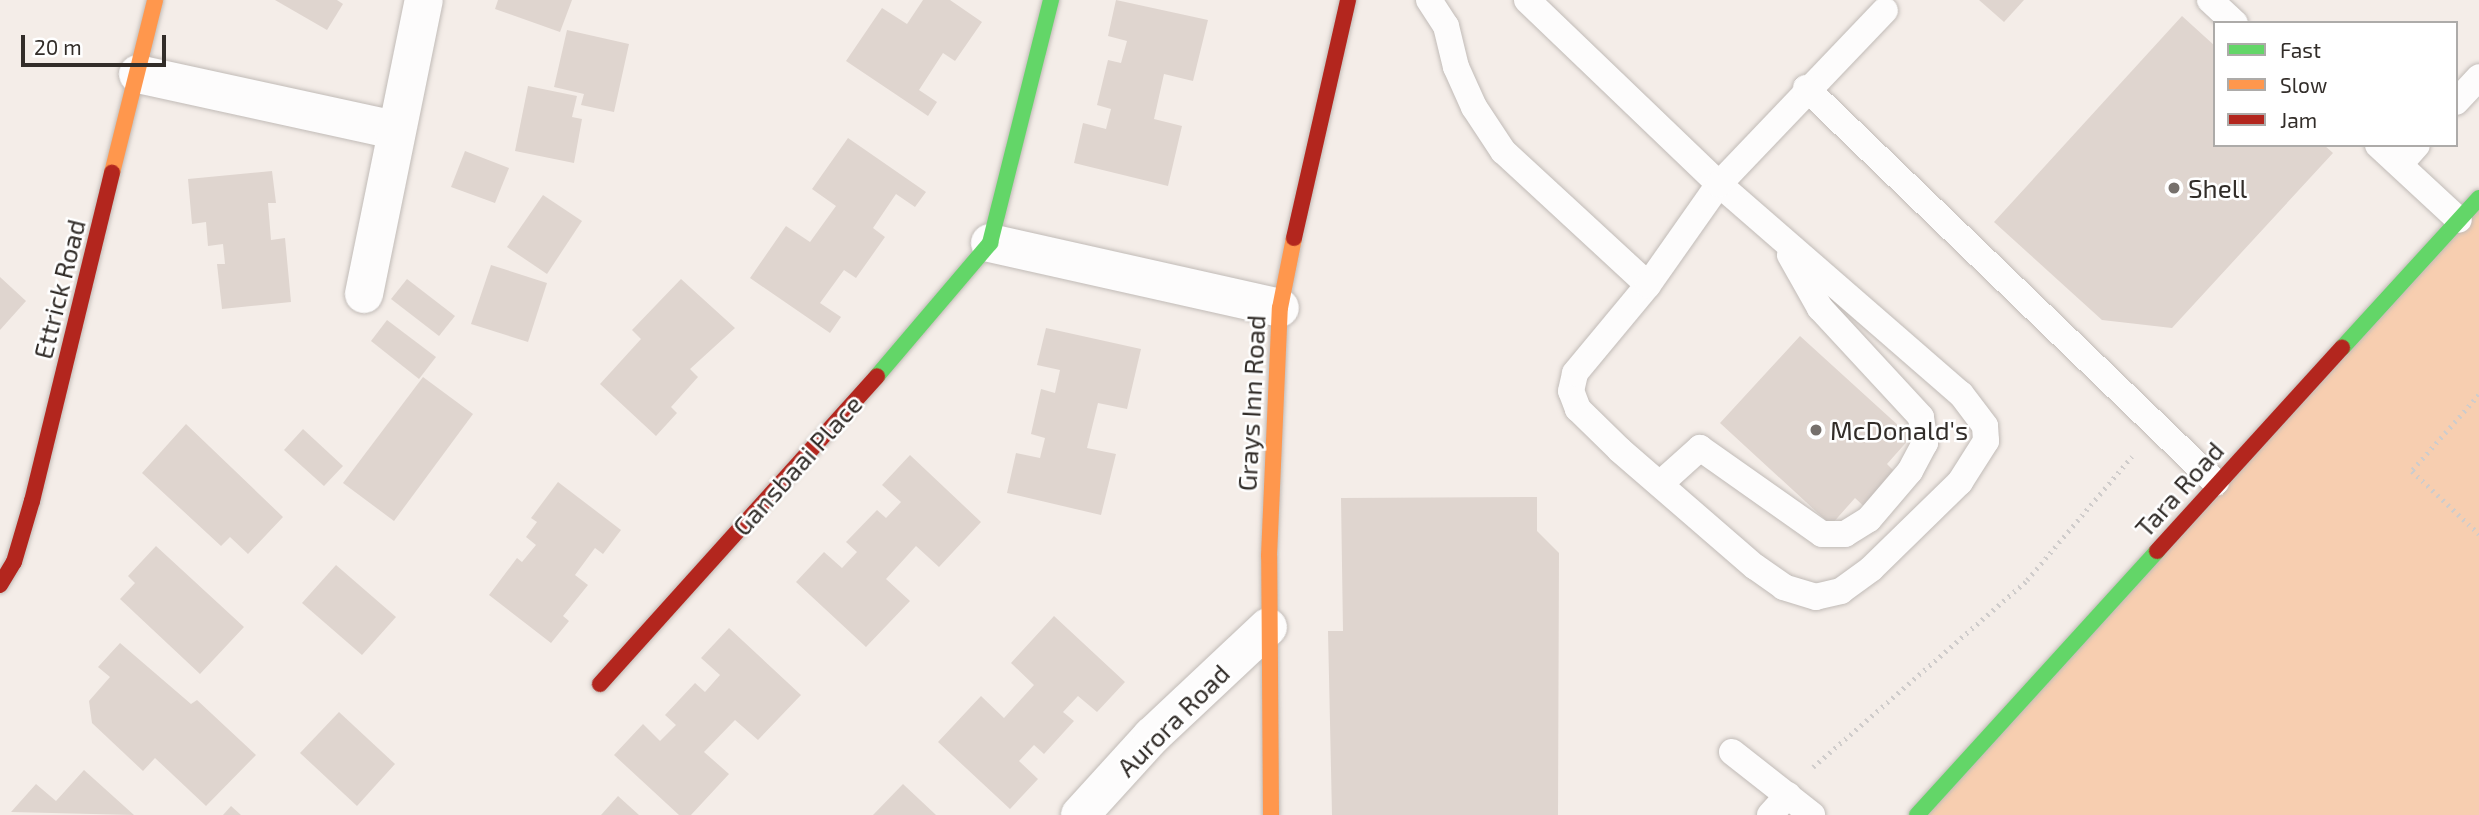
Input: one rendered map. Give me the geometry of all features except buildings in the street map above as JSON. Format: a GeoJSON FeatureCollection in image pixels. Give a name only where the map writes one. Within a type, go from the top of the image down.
{"type":"FeatureCollection","features":[{"type":"Feature","properties":{"kind":"street","name":"Ettrick Road"},"geometry":{"type":"LineString","coordinates":[[0,585],[14,562],[32,501],[155,0]]}},
{"type":"Feature","properties":{"kind":"street"},"geometry":{"type":"LineString","coordinates":[[364,294],[394,130],[424,0]]}},
{"type":"Feature","properties":{"kind":"street","name":"Gansbaai Place"},"geometry":{"type":"LineString","coordinates":[[600,684],[897,354],[990,243],[1051,0]]}},
{"type":"Feature","properties":{"kind":"street","name":"Grays Inn Road"},"geometry":{"type":"LineString","coordinates":[[1271,815],[1268,627],[1272,418],[1280,308],[1310,153],[1348,0]]}},
{"type":"Feature","properties":{"kind":"street"},"geometry":{"type":"LineString","coordinates":[[138,74],[394,130]]}},
{"type":"Feature","properties":{"kind":"street","name":"Tara Road"},"geometry":{"type":"LineString","coordinates":[[1917,815],[2216,483],[2479,198]]}},
{"type":"Feature","properties":{"kind":"street"},"geometry":{"type":"LineString","coordinates":[[990,243],[1280,308]]}},
{"type":"Feature","properties":{"kind":"street","name":"Aurora Road"},"geometry":{"type":"LineString","coordinates":[[1080,815],[1152,736],[1268,627]]}},
{"type":"Feature","properties":{"kind":"lane"},"geometry":{"type":"LineString","coordinates":[[1429,0],[1446,26],[1456,67],[1474,107],[1503,151],[1648,285]]}},
{"type":"Feature","properties":{"kind":"lane"},"geometry":{"type":"LineString","coordinates":[[1527,0],[1718,184],[1961,394],[1984,426],[1986,441],[1976,462],[1871,569],[1841,591],[1816,597],[1784,587],[1755,566],[1578,409],[1571,391],[1575,373],[1648,285],[1718,184],[1806,88],[1885,10]]}},
{"type":"Feature","properties":{"kind":"lane"},"geometry":{"type":"LineString","coordinates":[[2210,0],[2233,21]]}},
{"type":"Feature","properties":{"kind":"lane"},"geometry":{"type":"LineString","coordinates":[[2458,100],[2479,77]]}},
{"type":"Feature","properties":{"kind":"lane"},"geometry":{"type":"LineString","coordinates":[[1806,88],[2216,483]]}},
{"type":"Feature","properties":{"kind":"lane"},"geometry":{"type":"LineString","coordinates":[[2384,147],[2409,155],[2459,220]]}},
{"type":"Feature","properties":{"kind":"lane"},"geometry":{"type":"LineString","coordinates":[[1660,484],[1700,448],[1822,534],[1845,534],[1869,519],[1910,471],[1925,443],[1924,427],[1916,410],[1821,309],[1781,238]]}},
{"type":"Feature","properties":{"kind":"lane"},"geometry":{"type":"LineString","coordinates":[[1732,752],[1812,815]]}},
{"type":"Feature","properties":{"kind":"lane"},"geometry":{"type":"LineString","coordinates":[[1770,815],[1788,795]]}},
{"type":"Feature","properties":{"kind":"path"},"geometry":{"type":"LineString","coordinates":[[2479,395],[2412,471],[2479,534]]}},
{"type":"Feature","properties":{"kind":"path"},"geometry":{"type":"LineString","coordinates":[[1788,795],[1830,747],[2027,580],[2157,426]]}},
{"type":"Feature","properties":{"kind":"shaded area"},"geometry":{"type":"Polygon","coordinates":[[[2479,190],[2479,815],[1916,815],[2479,190]]]}},
{"type":"Feature","properties":{"kind":"traffic: fast"},"geometry":{"type":"LineString","coordinates":[[877,376],[990,243],[1051,0]]}},
{"type":"Feature","properties":{"kind":"traffic: fast"},"geometry":{"type":"LineString","coordinates":[[2342,348],[2479,198]]}},
{"type":"Feature","properties":{"kind":"traffic: fast"},"geometry":{"type":"LineString","coordinates":[[1917,815],[2157,551]]}},
{"type":"Feature","properties":{"kind":"traffic: slow"},"geometry":{"type":"LineString","coordinates":[[112,173],[155,0]]}},
{"type":"Feature","properties":{"kind":"traffic: slow"},"geometry":{"type":"LineString","coordinates":[[1271,815],[1269,556],[1280,308],[1294,238]]}},
{"type":"Feature","properties":{"kind":"traffic: jam"},"geometry":{"type":"LineString","coordinates":[[1294,238],[1348,0]]}},
{"type":"Feature","properties":{"kind":"traffic: jam"},"geometry":{"type":"LineString","coordinates":[[0,585],[14,562],[32,501],[112,173]]}},
{"type":"Feature","properties":{"kind":"traffic: jam"},"geometry":{"type":"LineString","coordinates":[[2157,551],[2342,348]]}},
{"type":"Feature","properties":{"kind":"traffic: jam"},"geometry":{"type":"LineString","coordinates":[[600,684],[877,376]]}},
{"type":"Feature","properties":{"kind":"place","name":"Shell"},"geometry":{"type":"Point","coordinates":[2174,188]}},
{"type":"Feature","properties":{"kind":"place","name":"McDonald's"},"geometry":{"type":"Point","coordinates":[1816,430]}}]}
